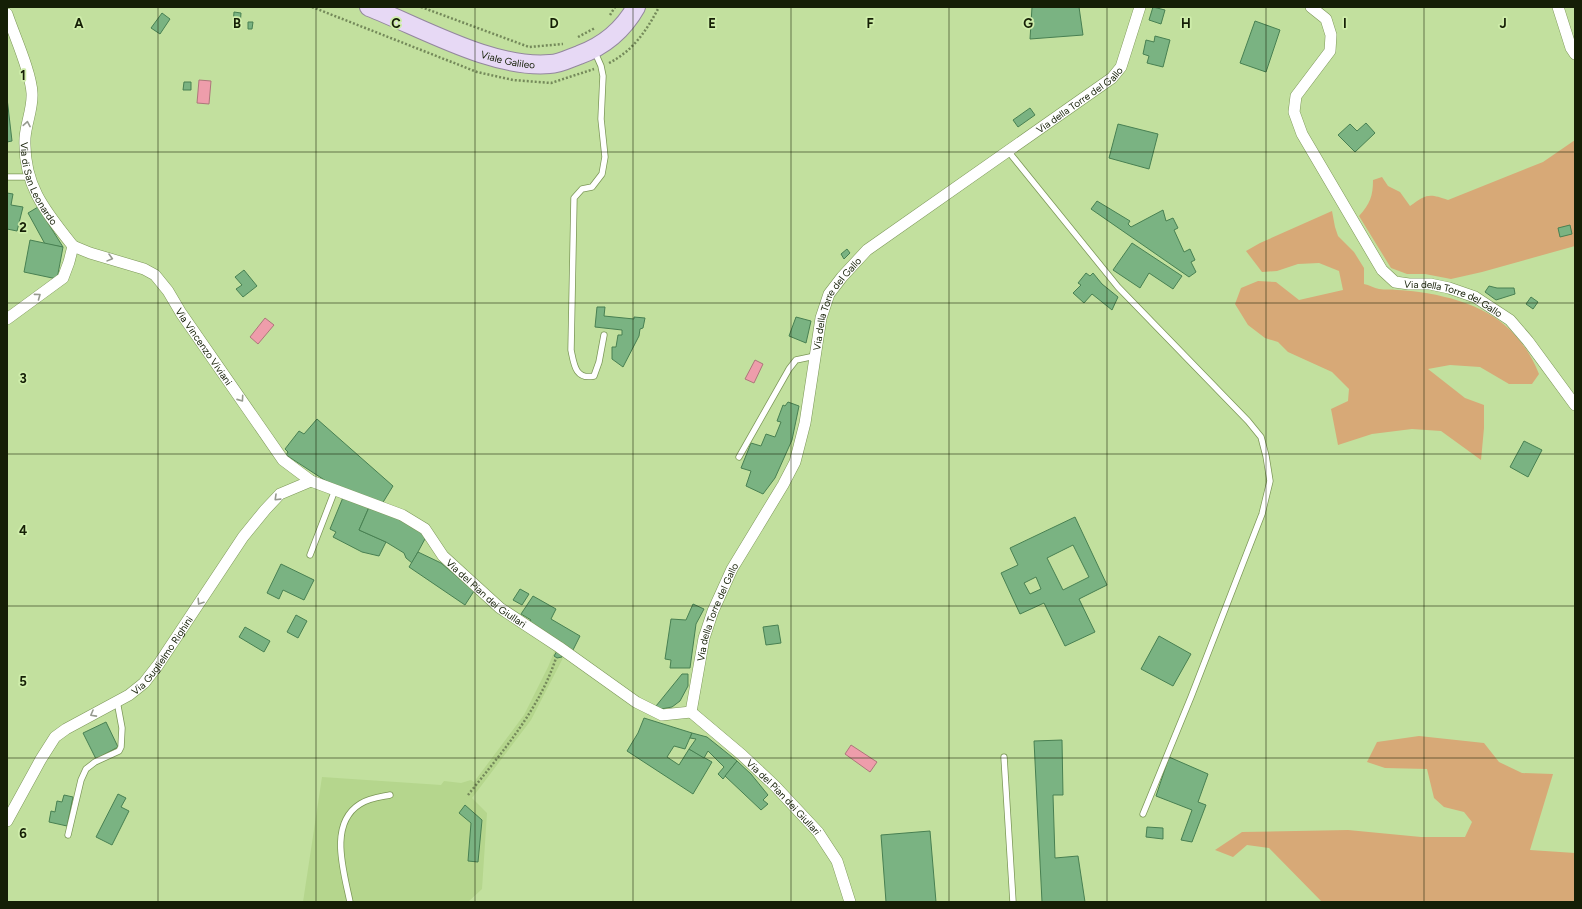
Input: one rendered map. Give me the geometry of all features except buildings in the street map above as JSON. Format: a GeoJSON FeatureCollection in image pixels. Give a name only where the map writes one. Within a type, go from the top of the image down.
{"type":"FeatureCollection","features":[{"type":"Feature","properties":{"kind":"main road","name":"Viale Galileo"},"geometry":{"type":"LineString","coordinates":[[369,7],[390,13],[484,54],[498,59],[526,64],[552,64],[594,50],[613,36],[630,17],[636,7]]}},
{"type":"Feature","properties":{"kind":"street","name":"Via della Torre del Gallo"},"geometry":{"type":"LineString","coordinates":[[1311,7],[1326,19],[1332,35],[1330,51],[1296,96],[1294,112],[1302,134],[1382,270],[1395,282],[1430,284],[1449,288],[1475,297],[1510,320],[1528,341],[1575,405]]}},
{"type":"Feature","properties":{"kind":"street"},"geometry":{"type":"LineString","coordinates":[[1558,7],[1571,48],[1575,54]]}},
{"type":"Feature","properties":{"kind":"street","name":"Via della Torre del Gallo"},"geometry":{"type":"LineString","coordinates":[[691,712],[704,638],[716,605],[732,570],[784,485],[795,462],[806,424],[821,318],[829,294],[842,277],[867,250],[1112,78],[1121,67],[1137,8]]}},
{"type":"Feature","properties":{"kind":"street","name":"Via di San Leonardo"},"geometry":{"type":"LineString","coordinates":[[7,14],[27,70],[32,93],[25,137],[26,164],[34,191],[44,209],[73,246]]}},
{"type":"Feature","properties":{"kind":"street"},"geometry":{"type":"LineString","coordinates":[[7,319],[63,278],[73,246]]}},
{"type":"Feature","properties":{"kind":"street","name":"Via Vincenzo Viviani"},"geometry":{"type":"LineString","coordinates":[[73,246],[90,253],[144,269],[156,276],[168,291],[181,313],[284,460],[311,481]]}},
{"type":"Feature","properties":{"kind":"street","name":"Via del Pian dei Giullari"},"geometry":{"type":"LineString","coordinates":[[311,481],[402,515],[425,529],[443,556],[500,608],[566,652],[636,702],[662,715],[691,712],[742,755],[775,786],[818,832],[837,861],[850,902]]}},
{"type":"Feature","properties":{"kind":"street","name":"Via Guglielmo Righini"},"geometry":{"type":"LineString","coordinates":[[7,821],[41,759],[55,738],[66,729],[118,701],[144,683],[158,665],[243,537],[265,510],[280,494],[311,481]]}},
{"type":"Feature","properties":{"kind":"lane"},"geometry":{"type":"LineString","coordinates":[[594,50],[601,66],[603,76],[601,119],[605,157],[602,174],[592,187],[582,189],[574,198],[571,350],[574,366],[578,373],[582,376],[594,376],[599,362],[604,335]]}},
{"type":"Feature","properties":{"kind":"lane"},"geometry":{"type":"LineString","coordinates":[[1008,151],[1118,287],[1248,421],[1261,437],[1266,456],[1270,481],[1262,514],[1191,697],[1143,814]]}},
{"type":"Feature","properties":{"kind":"lane"},"geometry":{"type":"LineString","coordinates":[[7,177],[30,177]]}},
{"type":"Feature","properties":{"kind":"lane"},"geometry":{"type":"LineString","coordinates":[[739,457],[789,369],[796,360],[815,356]]}},
{"type":"Feature","properties":{"kind":"lane"},"geometry":{"type":"LineString","coordinates":[[310,555],[335,490]]}},
{"type":"Feature","properties":{"kind":"lane"},"geometry":{"type":"LineString","coordinates":[[68,835],[81,780],[86,769],[95,762],[119,751],[122,746],[122,728],[118,701]]}},
{"type":"Feature","properties":{"kind":"lane"},"geometry":{"type":"LineString","coordinates":[[1004,757],[1013,902]]}},
{"type":"Feature","properties":{"kind":"lane"},"geometry":{"type":"LineString","coordinates":[[350,902],[342,860],[341,837],[344,824],[351,812],[360,804],[372,798],[390,795]]}},
{"type":"Feature","properties":{"kind":"path"},"geometry":{"type":"LineString","coordinates":[[421,7],[530,47],[566,44]]}},
{"type":"Feature","properties":{"kind":"path"},"geometry":{"type":"LineString","coordinates":[[609,17],[615,7]]}},
{"type":"Feature","properties":{"kind":"path"},"geometry":{"type":"LineString","coordinates":[[573,40],[599,26]]}},
{"type":"Feature","properties":{"kind":"path"},"geometry":{"type":"LineString","coordinates":[[468,795],[507,747],[528,716],[556,657]]}},
{"type":"Feature","properties":{"kind":"shaded area"},"geometry":{"type":"Polygon","coordinates":[[[199,80],[211,81],[209,104],[197,103],[199,80]]]}},
{"type":"Feature","properties":{"kind":"shaded area"},"geometry":{"type":"Polygon","coordinates":[[[1575,140],[1575,246],[1482,272],[1451,279],[1425,274],[1407,274],[1391,268],[1359,216],[1366,208],[1370,200],[1373,180],[1382,177],[1388,186],[1400,192],[1410,206],[1420,199],[1428,196],[1436,196],[1448,200],[1543,162],[1575,140]]]}},
{"type":"Feature","properties":{"kind":"shaded area"},"geometry":{"type":"Polygon","coordinates":[[[1332,211],[1338,236],[1354,252],[1364,268],[1364,284],[1379,289],[1419,292],[1439,296],[1458,300],[1475,307],[1491,315],[1506,326],[1519,339],[1530,355],[1539,374],[1532,384],[1509,384],[1480,367],[1450,365],[1428,369],[1465,398],[1484,405],[1484,428],[1481,460],[1441,431],[1412,429],[1372,434],[1338,445],[1331,409],[1348,401],[1349,389],[1332,372],[1288,352],[1278,342],[1265,338],[1248,325],[1235,304],[1241,288],[1258,281],[1276,282],[1299,300],[1343,290],[1339,271],[1319,263],[1298,264],[1277,271],[1262,272],[1246,251],[1260,243],[1332,211]]]}},
{"type":"Feature","properties":{"kind":"shaded area"},"geometry":{"type":"Polygon","coordinates":[[[265,318],[274,325],[258,344],[250,337],[265,318]]]}},
{"type":"Feature","properties":{"kind":"shaded area"},"geometry":{"type":"Polygon","coordinates":[[[755,360],[763,364],[754,383],[745,379],[755,360]]]}},
{"type":"Feature","properties":{"kind":"shaded area"},"geometry":{"type":"Polygon","coordinates":[[[555,650],[564,656],[531,720],[472,798],[487,813],[482,889],[468,902],[303,902],[322,777],[441,785],[444,781],[461,783],[471,780],[474,782],[524,715],[555,650]]]}},
{"type":"Feature","properties":{"kind":"shaded area"},"geometry":{"type":"Polygon","coordinates":[[[1419,736],[1484,743],[1499,762],[1522,773],[1553,774],[1530,850],[1575,853],[1575,902],[1322,902],[1269,848],[1247,845],[1233,857],[1215,850],[1242,832],[1348,830],[1421,837],[1465,837],[1472,822],[1464,812],[1444,807],[1434,798],[1427,769],[1385,768],[1367,762],[1377,742],[1419,736]]]}},
{"type":"Feature","properties":{"kind":"shaded area"},"geometry":{"type":"Polygon","coordinates":[[[851,745],[877,762],[870,772],[845,754],[851,745]]]}}]}
